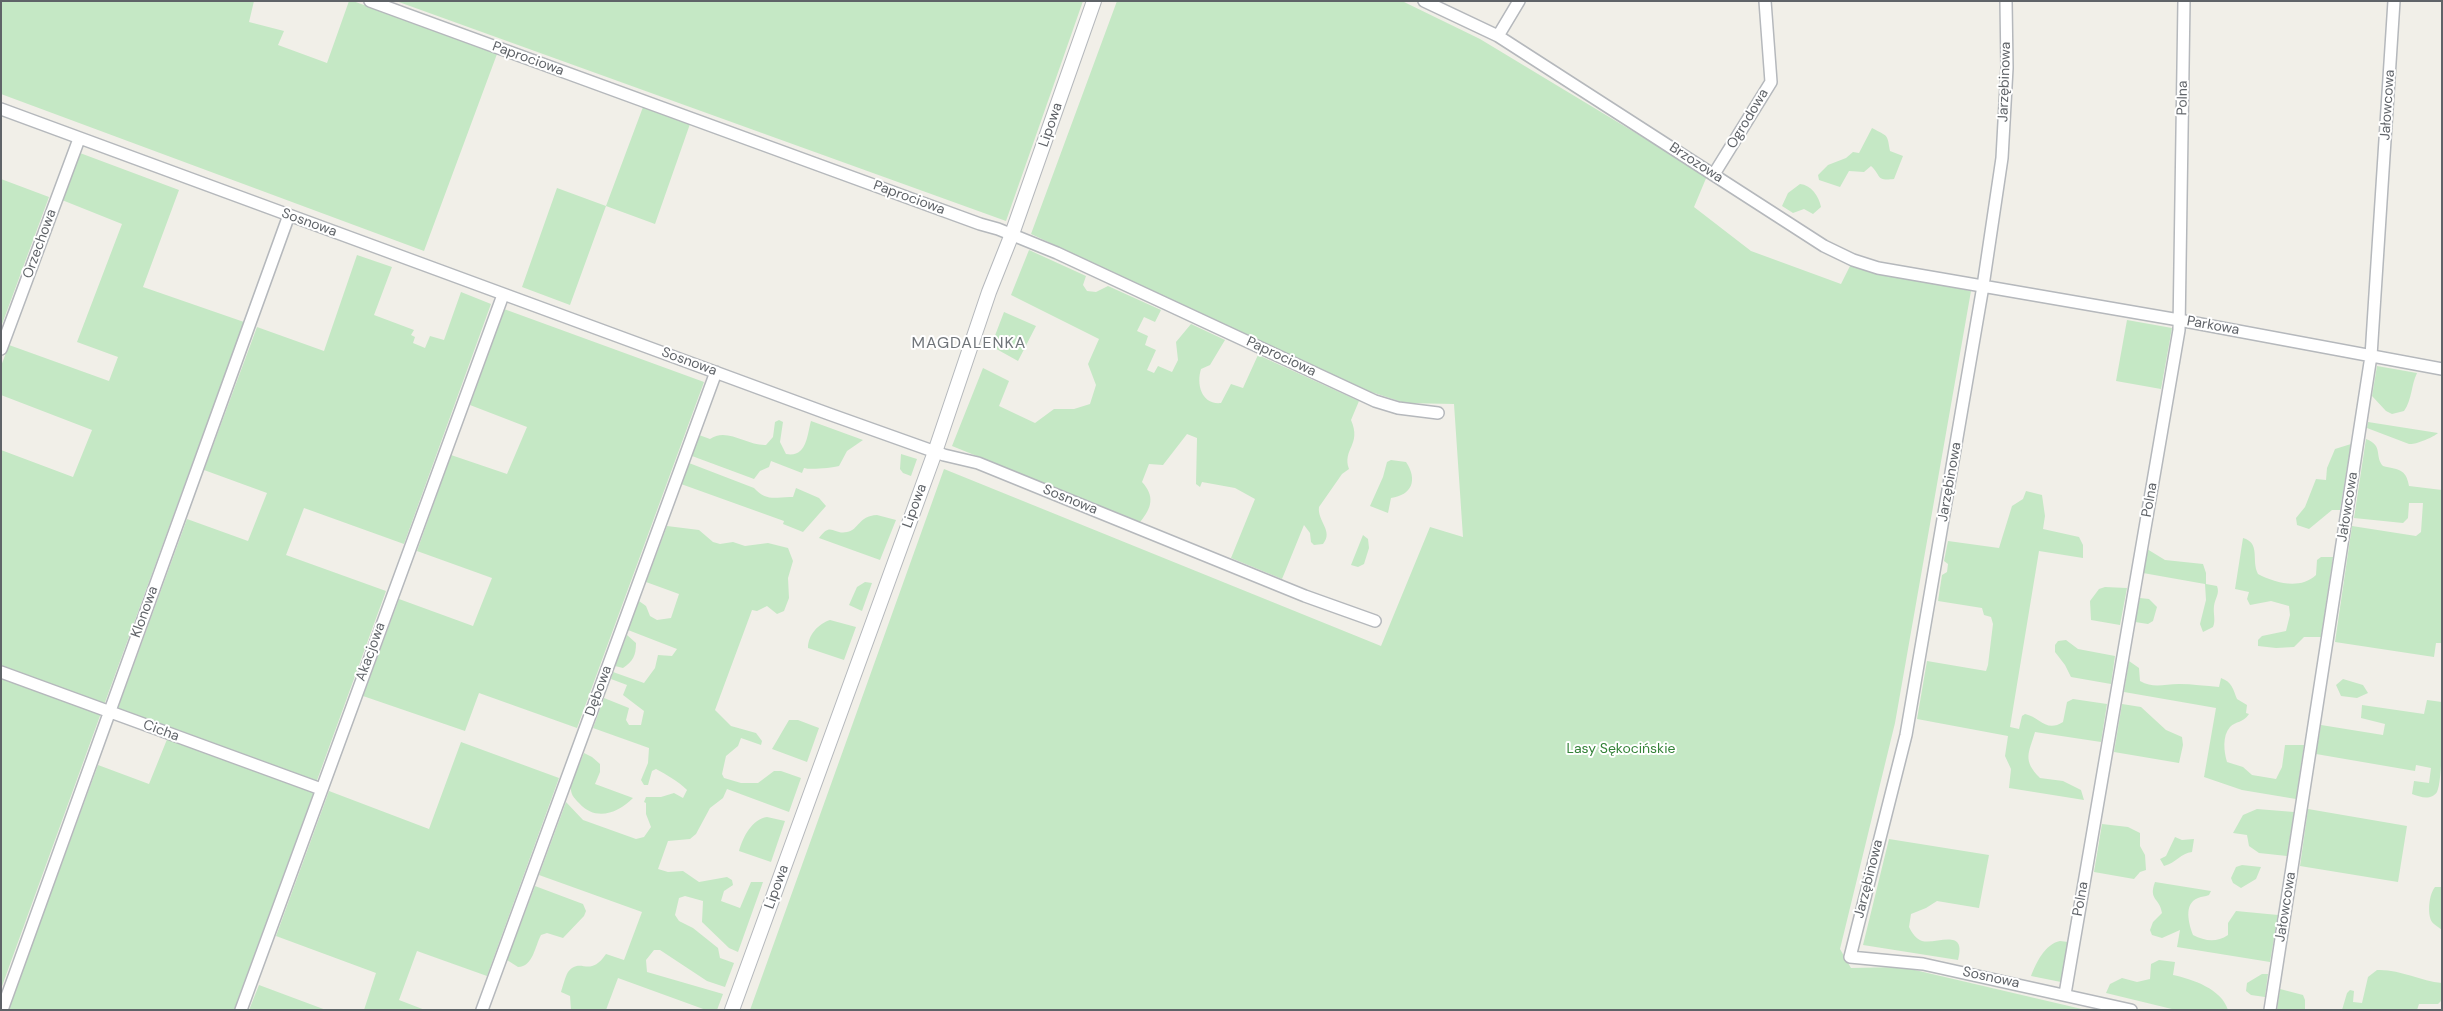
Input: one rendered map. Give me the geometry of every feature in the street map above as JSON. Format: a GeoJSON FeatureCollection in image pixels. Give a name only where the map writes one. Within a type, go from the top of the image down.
{"type":"FeatureCollection","features":[{"type":"Feature","properties":{"kind":"street","name":"Paprociowa"},"geometry":{"type":"LineString","coordinates":[[370,1],[1012,234],[1375,401],[1398,408],[1438,412]]}},
{"type":"Feature","properties":{"kind":"street","name":"Lipowa"},"geometry":{"type":"LineString","coordinates":[[732,1010],[935,452],[989,292],[1012,234],[1094,1]]}},
{"type":"Feature","properties":{"kind":"street","name":"Brzozowa"},"geometry":{"type":"LineString","coordinates":[[1424,1],[1498,36],[1824,246],[1857,262],[1878,268],[1984,286]]}},
{"type":"Feature","properties":{"kind":"street"},"geometry":{"type":"LineString","coordinates":[[1498,36],[1519,1]]}},
{"type":"Feature","properties":{"kind":"street","name":"Ogrodowa"},"geometry":{"type":"LineString","coordinates":[[1714,174],[1771,82],[1765,1]]}},
{"type":"Feature","properties":{"kind":"street","name":"Jarzębinowa"},"geometry":{"type":"LineString","coordinates":[[1850,957],[1906,735],[1984,286],[2002,158],[2007,68],[2006,1]]}},
{"type":"Feature","properties":{"kind":"street","name":"Polna"},"geometry":{"type":"LineString","coordinates":[[2065,994],[2180,320],[2184,1]]}},
{"type":"Feature","properties":{"kind":"street","name":"Jałowcowa"},"geometry":{"type":"LineString","coordinates":[[2270,1010],[2371,356],[2394,1]]}},
{"type":"Feature","properties":{"kind":"street","name":"Sosnowa"},"geometry":{"type":"LineString","coordinates":[[1,109],[503,295],[935,452],[978,464],[1305,596],[1375,621]]}},
{"type":"Feature","properties":{"kind":"street","name":"Orzechowa"},"geometry":{"type":"LineString","coordinates":[[1,349],[78,138]]}},
{"type":"Feature","properties":{"kind":"street","name":"Klonowa"},"geometry":{"type":"LineString","coordinates":[[2,1010],[289,215]]}},
{"type":"Feature","properties":{"kind":"street","name":"Parkowa"},"geometry":{"type":"LineString","coordinates":[[1984,286],[2442,369]]}},
{"type":"Feature","properties":{"kind":"street","name":"Akacjowa"},"geometry":{"type":"LineString","coordinates":[[241,1010],[503,295]]}},
{"type":"Feature","properties":{"kind":"street","name":"Dębowa"},"geometry":{"type":"LineString","coordinates":[[482,1010],[716,372]]}},
{"type":"Feature","properties":{"kind":"street","name":"Cicha"},"geometry":{"type":"LineString","coordinates":[[1,672],[321,789]]}},
{"type":"Feature","properties":{"kind":"street","name":"Sosnowa"},"geometry":{"type":"LineString","coordinates":[[1850,957],[1923,964],[2131,1010]]}},
{"type":"Feature","properties":{"kind":"green space"},"geometry":{"type":"Polygon","coordinates":[[[1,1],[254,1],[249,22],[284,31],[278,45],[327,63],[349,1],[353,1],[497,54],[424,251],[1,94],[1,1]]]}},
{"type":"Feature","properties":{"kind":"green space"},"geometry":{"type":"Polygon","coordinates":[[[396,1],[1083,1],[1006,221],[396,1]]]}},
{"type":"Feature","properties":{"kind":"green space","name":"Lasy Sękocińskie"},"geometry":{"type":"Polygon","coordinates":[[[1117,1],[1402,1],[1480,39],[1707,176],[1694,207],[1751,251],[1841,284],[1850,266],[1971,291],[1895,723],[1840,949],[1851,968],[1902,967],[2086,1010],[750,1010],[944,469],[1381,646],[1430,527],[1463,537],[1454,404],[1405,403],[1365,390],[1031,234],[1117,1]]]}},
{"type":"Feature","properties":{"kind":"green space"},"geometry":{"type":"Polygon","coordinates":[[[643,107],[690,124],[655,224],[606,206],[643,107]]]}},
{"type":"Feature","properties":{"kind":"green space"},"geometry":{"type":"Polygon","coordinates":[[[1872,128],[1886,136],[1890,151],[1903,156],[1894,179],[1881,178],[1871,166],[1864,172],[1849,171],[1840,187],[1819,180],[1818,175],[1828,165],[1846,158],[1853,152],[1859,153],[1872,128]]]}},
{"type":"Feature","properties":{"kind":"green space"},"geometry":{"type":"Polygon","coordinates":[[[80,153],[179,190],[143,287],[244,322],[104,705],[1,668],[1,450],[73,477],[92,430],[1,395],[1,366],[9,345],[109,381],[118,357],[77,342],[122,224],[62,200],[80,153]]]}},
{"type":"Feature","properties":{"kind":"green space"},"geometry":{"type":"Polygon","coordinates":[[[1,179],[49,197],[1,327],[1,179]]]}},
{"type":"Feature","properties":{"kind":"green space"},"geometry":{"type":"Polygon","coordinates":[[[1800,184],[1808,186],[1818,199],[1821,207],[1813,214],[1804,209],[1793,213],[1782,206],[1788,193],[1800,184]]]}},
{"type":"Feature","properties":{"kind":"green space"},"geometry":{"type":"Polygon","coordinates":[[[557,188],[606,206],[570,305],[522,287],[557,188]]]}},
{"type":"Feature","properties":{"kind":"green space"},"geometry":{"type":"Polygon","coordinates":[[[1029,250],[1086,276],[1083,285],[1087,291],[1096,292],[1108,286],[1161,310],[1155,322],[1144,317],[1137,331],[1148,336],[1145,345],[1156,350],[1147,370],[1154,373],[1158,366],[1172,372],[1178,360],[1176,342],[1191,324],[1225,340],[1210,365],[1201,369],[1200,387],[1202,393],[1209,401],[1221,403],[1231,384],[1243,388],[1258,355],[1359,401],[1351,420],[1354,435],[1348,456],[1349,469],[1342,474],[1319,507],[1320,517],[1327,535],[1323,544],[1314,545],[1311,542],[1310,533],[1304,525],[1282,579],[1231,558],[1255,499],[1235,488],[1202,482],[1200,487],[1196,484],[1197,438],[1187,434],[1163,465],[1149,464],[1142,482],[1149,492],[1150,502],[1147,512],[1140,522],[952,446],[983,368],[1009,381],[999,406],[1035,423],[1054,409],[1074,409],[1090,404],[1096,385],[1088,364],[1099,339],[1011,295],[1029,250]]]}},
{"type":"Feature","properties":{"kind":"green space"},"geometry":{"type":"Polygon","coordinates":[[[357,255],[392,267],[374,315],[414,330],[411,335],[415,337],[413,343],[425,348],[430,336],[444,340],[461,292],[491,304],[404,544],[304,508],[286,555],[386,591],[316,783],[117,711],[187,519],[248,541],[267,493],[204,470],[257,327],[324,351],[357,255]]]}},
{"type":"Feature","properties":{"kind":"green space"},"geometry":{"type":"Polygon","coordinates":[[[504,309],[704,382],[577,728],[479,693],[465,731],[363,696],[399,599],[473,626],[492,578],[417,551],[451,455],[507,474],[527,427],[470,405],[504,309]]]}},
{"type":"Feature","properties":{"kind":"green space"},"geometry":{"type":"Polygon","coordinates":[[[1004,312],[1036,326],[1018,361],[991,346],[1004,312]]]}},
{"type":"Feature","properties":{"kind":"green space"},"geometry":{"type":"Polygon","coordinates":[[[2127,320],[2172,328],[2161,389],[2116,381],[2127,320]]]}},
{"type":"Feature","properties":{"kind":"green space"},"geometry":{"type":"Polygon","coordinates":[[[2377,366],[2417,373],[2409,402],[2404,411],[2392,414],[2386,411],[2372,396],[2377,366]]]}},
{"type":"Feature","properties":{"kind":"green space"},"geometry":{"type":"Polygon","coordinates":[[[779,420],[783,422],[780,442],[786,454],[793,454],[802,449],[807,439],[811,421],[863,440],[847,451],[839,466],[804,468],[802,473],[771,461],[769,467],[760,471],[754,479],[692,456],[699,435],[710,439],[723,435],[730,436],[759,445],[766,445],[773,437],[775,422],[779,420]]]}},
{"type":"Feature","properties":{"kind":"green space"},"geometry":{"type":"Polygon","coordinates":[[[2368,422],[2438,433],[2433,437],[2409,444],[2367,428],[2368,422]]]}},
{"type":"Feature","properties":{"kind":"green space"},"geometry":{"type":"Polygon","coordinates":[[[2366,439],[2377,448],[2380,462],[2383,466],[2397,469],[2403,473],[2408,480],[2409,486],[2442,490],[2442,643],[2436,643],[2434,657],[2335,642],[2352,526],[2416,536],[2421,532],[2423,503],[2409,503],[2408,518],[2403,523],[2354,518],[2366,439]]]}},
{"type":"Feature","properties":{"kind":"green space"},"geometry":{"type":"Polygon","coordinates":[[[2351,444],[2340,510],[2332,510],[2309,529],[2297,525],[2296,518],[2305,507],[2316,479],[2326,480],[2327,468],[2335,449],[2351,444]]]}},
{"type":"Feature","properties":{"kind":"green space"},"geometry":{"type":"Polygon","coordinates":[[[901,454],[917,459],[911,476],[903,473],[900,469],[901,454]]]}},
{"type":"Feature","properties":{"kind":"green space"},"geometry":{"type":"Polygon","coordinates":[[[1391,460],[1406,462],[1412,475],[1412,481],[1411,486],[1404,494],[1391,498],[1388,513],[1370,506],[1383,477],[1387,462],[1391,460]]]}},
{"type":"Feature","properties":{"kind":"green space"},"geometry":{"type":"Polygon","coordinates":[[[689,463],[754,488],[764,496],[773,498],[793,497],[796,488],[819,498],[826,506],[803,532],[783,524],[784,521],[681,484],[689,463]]]}},
{"type":"Feature","properties":{"kind":"green space"},"geometry":{"type":"Polygon","coordinates":[[[2026,491],[2042,495],[2045,516],[2043,529],[2079,537],[2083,545],[2083,558],[2039,551],[2010,727],[2019,729],[2022,716],[2025,714],[2047,725],[2057,725],[2063,722],[2067,702],[2073,699],[2107,704],[2101,742],[2035,732],[2029,751],[2028,756],[2031,766],[2040,778],[2063,781],[2081,790],[2084,800],[2009,788],[2011,769],[2005,756],[2008,736],[1917,719],[1927,661],[1986,671],[1988,665],[1993,624],[1991,617],[1984,615],[1982,608],[1938,601],[1942,575],[1947,572],[1948,564],[1944,561],[1948,541],[1999,548],[2012,506],[2023,499],[2026,491]]]}},
{"type":"Feature","properties":{"kind":"green space"},"geometry":{"type":"Polygon","coordinates":[[[877,515],[896,520],[880,560],[819,538],[829,529],[842,532],[851,531],[862,520],[877,515]]]}},
{"type":"Feature","properties":{"kind":"green space"},"geometry":{"type":"Polygon","coordinates":[[[667,526],[699,530],[713,542],[720,544],[733,542],[745,546],[768,543],[788,548],[793,561],[788,578],[789,598],[784,611],[777,614],[767,606],[757,611],[752,610],[715,710],[731,726],[756,733],[762,741],[761,745],[741,738],[738,746],[726,756],[722,774],[724,778],[741,783],[758,783],[774,771],[781,771],[801,778],[789,812],[727,789],[723,798],[710,808],[696,834],[690,839],[668,841],[658,869],[668,872],[683,871],[699,882],[727,877],[732,880],[733,885],[724,891],[721,901],[740,908],[751,882],[763,882],[738,952],[729,948],[702,922],[703,901],[685,896],[679,898],[675,915],[679,921],[693,928],[718,948],[720,958],[734,963],[725,987],[707,981],[660,950],[654,950],[646,960],[647,972],[723,994],[717,1010],[706,1010],[618,978],[606,1010],[571,1010],[570,996],[561,992],[568,972],[577,966],[595,965],[606,954],[624,960],[642,912],[539,875],[566,802],[583,820],[636,839],[644,837],[651,827],[646,814],[646,803],[644,802],[646,797],[661,797],[674,793],[683,798],[687,790],[656,769],[652,771],[648,785],[644,785],[641,780],[648,763],[649,748],[593,728],[604,698],[629,708],[626,720],[629,725],[641,725],[644,711],[623,695],[627,685],[611,679],[613,672],[644,683],[655,668],[658,655],[672,656],[677,649],[628,630],[639,601],[646,606],[650,616],[657,620],[671,618],[679,594],[646,582],[667,526]]]}},
{"type":"Feature","properties":{"kind":"green space"},"geometry":{"type":"Polygon","coordinates":[[[1363,535],[1368,539],[1369,548],[1364,564],[1358,567],[1351,565],[1363,535]]]}},
{"type":"Feature","properties":{"kind":"green space"},"geometry":{"type":"Polygon","coordinates":[[[2243,538],[2249,540],[2254,548],[2258,574],[2287,584],[2310,580],[2316,575],[2317,560],[2321,557],[2333,557],[2321,637],[2304,637],[2294,647],[2258,646],[2258,640],[2262,636],[2286,631],[2290,615],[2289,606],[2271,601],[2250,605],[2247,599],[2249,592],[2235,589],[2243,538]]]}},
{"type":"Feature","properties":{"kind":"green space"},"geometry":{"type":"Polygon","coordinates":[[[2147,549],[2165,560],[2203,564],[2206,573],[2206,584],[2217,586],[2218,589],[2214,606],[2213,627],[2203,632],[2200,624],[2206,600],[2205,584],[2143,573],[2147,549]]]}},
{"type":"Feature","properties":{"kind":"green space"},"geometry":{"type":"Polygon","coordinates":[[[865,582],[872,583],[862,611],[849,605],[857,587],[865,582]]]}},
{"type":"Feature","properties":{"kind":"green space"},"geometry":{"type":"Polygon","coordinates":[[[2105,587],[2127,588],[2120,625],[2091,620],[2090,601],[2099,589],[2105,587]]]}},
{"type":"Feature","properties":{"kind":"green space"},"geometry":{"type":"Polygon","coordinates":[[[2140,598],[2149,599],[2157,607],[2153,621],[2148,624],[2135,622],[2140,598]]]}},
{"type":"Feature","properties":{"kind":"green space"},"geometry":{"type":"Polygon","coordinates":[[[830,620],[856,627],[844,660],[808,648],[808,643],[814,631],[830,620]]]}},
{"type":"Feature","properties":{"kind":"green space"},"geometry":{"type":"Polygon","coordinates":[[[627,635],[636,643],[635,655],[623,668],[615,666],[627,635]]]}},
{"type":"Feature","properties":{"kind":"green space"},"geometry":{"type":"Polygon","coordinates":[[[2066,640],[2078,649],[2115,656],[2111,684],[2071,677],[2055,652],[2055,645],[2058,641],[2066,640]]]}},
{"type":"Feature","properties":{"kind":"green space"},"geometry":{"type":"Polygon","coordinates":[[[2129,661],[2139,668],[2140,681],[2150,685],[2184,684],[2219,687],[2221,678],[2228,682],[2232,686],[2237,699],[2247,705],[2246,713],[2249,714],[2232,725],[2227,731],[2224,744],[2227,762],[2243,767],[2252,775],[2276,779],[2282,767],[2285,745],[2304,745],[2296,799],[2242,790],[2204,777],[2216,708],[2124,692],[2129,661]]]}},
{"type":"Feature","properties":{"kind":"green space"},"geometry":{"type":"Polygon","coordinates":[[[1,676],[101,713],[1,989],[1,676]]]}},
{"type":"Feature","properties":{"kind":"green space"},"geometry":{"type":"Polygon","coordinates":[[[2343,679],[2363,685],[2368,693],[2357,698],[2341,696],[2336,685],[2343,679]]]}},
{"type":"Feature","properties":{"kind":"green space"},"geometry":{"type":"Polygon","coordinates":[[[2427,700],[2442,702],[2442,749],[2439,785],[2437,792],[2432,797],[2425,798],[2412,794],[2414,781],[2429,783],[2431,768],[2416,765],[2415,771],[2316,754],[2321,725],[2383,735],[2385,724],[2361,718],[2362,705],[2424,714],[2427,700]]]}},
{"type":"Feature","properties":{"kind":"green space"},"geometry":{"type":"Polygon","coordinates":[[[2122,704],[2141,707],[2166,730],[2182,737],[2183,745],[2179,763],[2114,752],[2122,704]]]}},
{"type":"Feature","properties":{"kind":"green space"},"geometry":{"type":"Polygon","coordinates":[[[789,720],[798,720],[819,728],[807,762],[772,749],[789,720]]]}},
{"type":"Feature","properties":{"kind":"green space"},"geometry":{"type":"Polygon","coordinates":[[[168,737],[315,789],[234,1010],[8,1010],[98,765],[149,784],[168,737]]]}},
{"type":"Feature","properties":{"kind":"green space"},"geometry":{"type":"Polygon","coordinates":[[[461,742],[559,778],[487,976],[417,951],[399,1000],[425,1010],[364,1010],[376,973],[276,936],[329,791],[429,829],[461,742]]]}},
{"type":"Feature","properties":{"kind":"green space"},"geometry":{"type":"Polygon","coordinates":[[[584,753],[600,764],[600,772],[595,784],[633,798],[621,808],[600,814],[586,809],[579,803],[572,794],[571,786],[584,753]]]}},
{"type":"Feature","properties":{"kind":"green space"},"geometry":{"type":"Polygon","coordinates":[[[2257,809],[2294,812],[2287,856],[2259,853],[2249,846],[2247,835],[2233,833],[2243,815],[2257,809]]]}},
{"type":"Feature","properties":{"kind":"green space"},"geometry":{"type":"Polygon","coordinates":[[[2308,809],[2407,826],[2398,882],[2300,866],[2308,809]]]}},
{"type":"Feature","properties":{"kind":"green space"},"geometry":{"type":"Polygon","coordinates":[[[767,817],[785,821],[771,862],[739,851],[743,840],[753,825],[762,818],[767,817]]]}},
{"type":"Feature","properties":{"kind":"green space"},"geometry":{"type":"Polygon","coordinates":[[[2102,824],[2128,827],[2140,833],[2140,846],[2145,855],[2146,870],[2140,872],[2134,879],[2094,872],[2102,824]]]}},
{"type":"Feature","properties":{"kind":"green space"},"geometry":{"type":"Polygon","coordinates":[[[2175,837],[2182,840],[2194,839],[2192,852],[2164,866],[2160,859],[2166,856],[2175,837]]]}},
{"type":"Feature","properties":{"kind":"green space"},"geometry":{"type":"Polygon","coordinates":[[[1889,839],[1989,855],[1979,908],[1937,901],[1911,914],[1909,927],[1916,937],[1928,942],[1954,941],[1958,944],[1960,950],[1958,960],[1863,945],[1889,839]]]}},
{"type":"Feature","properties":{"kind":"green space"},"geometry":{"type":"Polygon","coordinates":[[[2242,865],[2261,867],[2256,879],[2241,888],[2233,883],[2231,878],[2236,867],[2242,865]]]}},
{"type":"Feature","properties":{"kind":"green space"},"geometry":{"type":"Polygon","coordinates":[[[2155,882],[2211,891],[2209,895],[2199,897],[2193,901],[2189,909],[2188,915],[2193,935],[2202,939],[2215,940],[2228,935],[2228,923],[2236,911],[2278,915],[2270,962],[2177,947],[2180,930],[2162,938],[2152,935],[2150,930],[2153,922],[2162,913],[2153,892],[2155,882]]]}},
{"type":"Feature","properties":{"kind":"green space"},"geometry":{"type":"Polygon","coordinates":[[[535,886],[583,904],[586,911],[584,916],[563,938],[547,933],[541,935],[530,960],[527,964],[518,967],[507,960],[535,886]]]}},
{"type":"Feature","properties":{"kind":"green space"},"geometry":{"type":"Polygon","coordinates":[[[2435,887],[2442,887],[2442,930],[2430,918],[2430,899],[2435,887]]]}},
{"type":"Feature","properties":{"kind":"green space"},"geometry":{"type":"Polygon","coordinates":[[[2060,941],[2068,942],[2061,982],[2031,976],[2038,960],[2046,950],[2060,941]]]}},
{"type":"Feature","properties":{"kind":"green space"},"geometry":{"type":"Polygon","coordinates":[[[2159,960],[2175,962],[2173,975],[2197,982],[2213,991],[2220,996],[2228,1010],[2176,1010],[2106,993],[2110,984],[2122,978],[2137,982],[2150,979],[2151,964],[2159,960]]]}},
{"type":"Feature","properties":{"kind":"green space"},"geometry":{"type":"Polygon","coordinates":[[[2377,970],[2394,971],[2442,983],[2441,1001],[2438,1004],[2419,1004],[2417,1010],[2342,1010],[2347,993],[2350,990],[2354,991],[2353,1002],[2362,1003],[2368,977],[2377,970]]]}},
{"type":"Feature","properties":{"kind":"green space"},"geometry":{"type":"Polygon","coordinates":[[[2262,974],[2268,974],[2265,997],[2251,995],[2246,991],[2247,983],[2262,974]]]}},
{"type":"Feature","properties":{"kind":"green space"},"geometry":{"type":"Polygon","coordinates":[[[259,985],[326,1010],[249,1010],[259,985]]]}},
{"type":"Feature","properties":{"kind":"green space"},"geometry":{"type":"Polygon","coordinates":[[[2280,989],[2303,995],[2305,1010],[2277,1010],[2280,989]]]}},
{"type":"Feature","properties":{"kind":"district","name":"MAGDALENKA"},"geometry":{"type":"Point","coordinates":[969,344]}}]}
